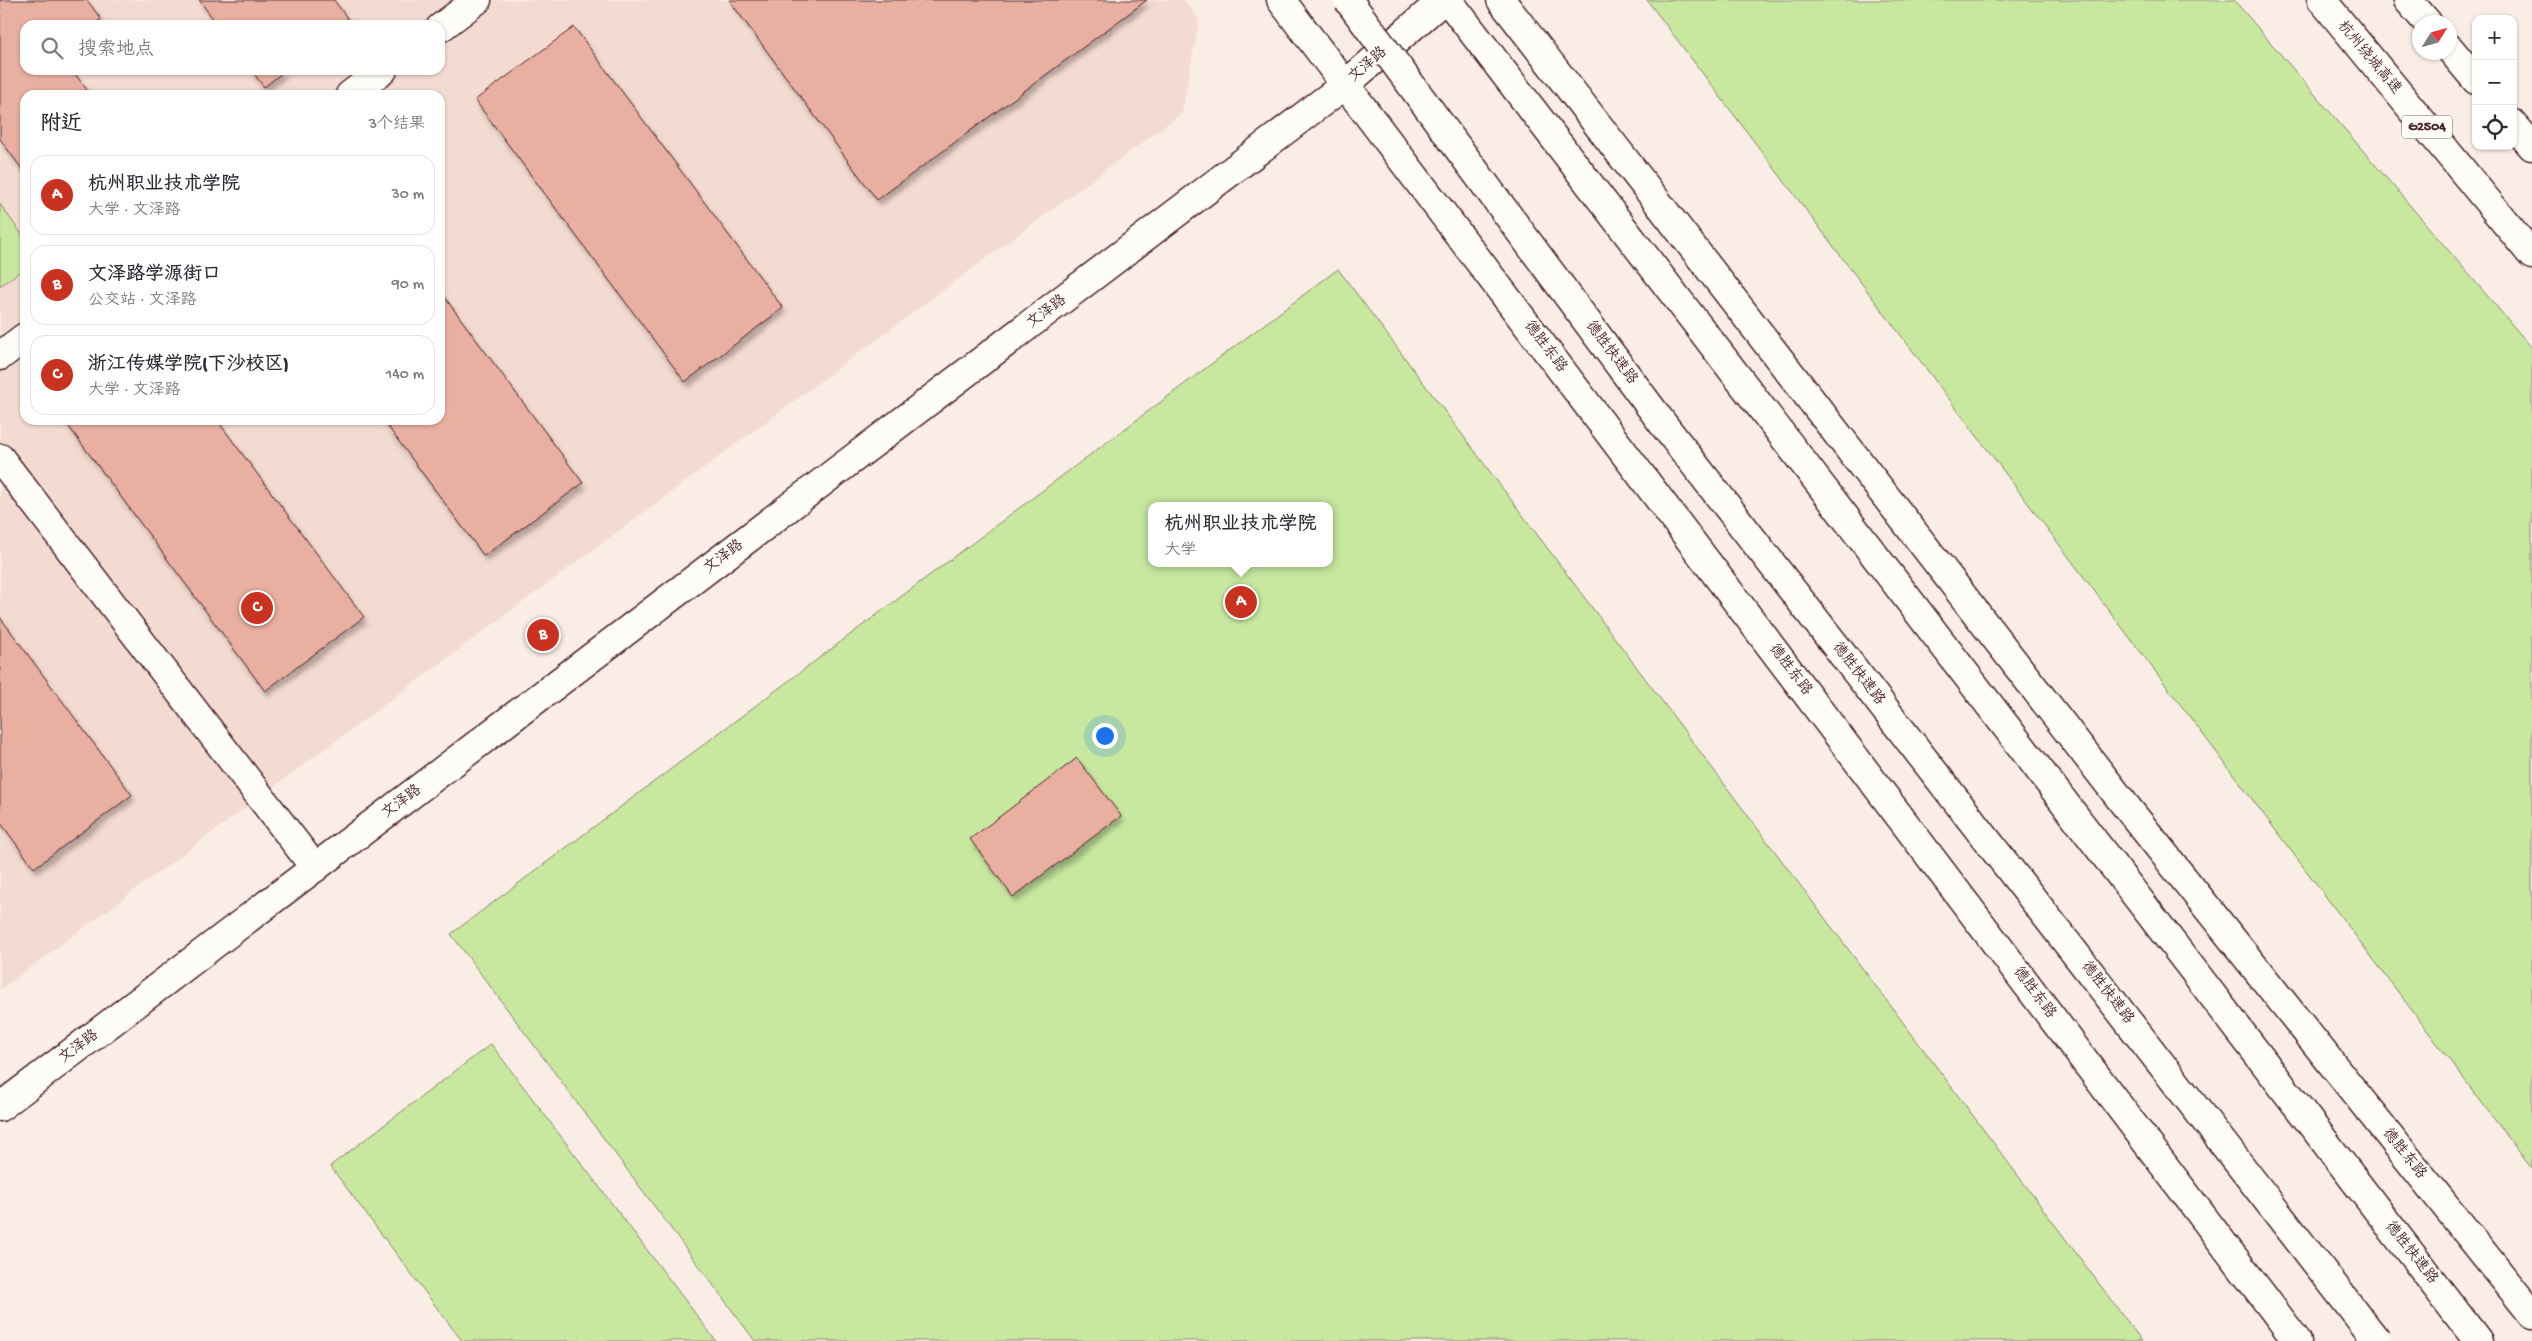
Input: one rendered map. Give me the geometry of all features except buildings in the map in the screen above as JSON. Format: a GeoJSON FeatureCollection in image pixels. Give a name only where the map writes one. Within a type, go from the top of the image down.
{"type":"FeatureCollection","features":[{"type":"Feature","properties":{"kind":"main road"},"geometry":{"type":"LineString","coordinates":[[445,24],[477,0]]}},
{"type":"Feature","properties":{"kind":"main road","name":"德胜东路"},"geometry":{"type":"LineString","coordinates":[[1281,0],[2297,1341]]}},
{"type":"Feature","properties":{"kind":"main road","name":"德胜快速路"},"geometry":{"type":"LineString","coordinates":[[1348,0],[1663,424],[2377,1341]]}},
{"type":"Feature","properties":{"kind":"main road","name":"文泽路"},"geometry":{"type":"LineString","coordinates":[[0,1107],[1346,84],[1443,0]]}},
{"type":"Feature","properties":{"kind":"main road","name":"德胜快速路"},"geometry":{"type":"LineString","coordinates":[[1448,0],[2478,1341]]}},
{"type":"Feature","properties":{"kind":"main road","name":"德胜东路"},"geometry":{"type":"LineString","coordinates":[[1501,0],[2124,805],[2532,1314]]}},
{"type":"Feature","properties":{"kind":"main road","name":"杭州绕城高速"},"geometry":{"type":"LineString","coordinates":[[2322,0],[2532,255]]}},
{"type":"Feature","properties":{"kind":"main road"},"geometry":{"type":"LineString","coordinates":[[2408,0],[2421,15]]}},
{"type":"Feature","properties":{"kind":"main road"},"geometry":{"type":"LineString","coordinates":[[2457,57],[2472,75]]}},
{"type":"Feature","properties":{"kind":"main road"},"geometry":{"type":"LineString","coordinates":[[357,90],[376,75]]}},
{"type":"Feature","properties":{"kind":"main road"},"geometry":{"type":"LineString","coordinates":[[2517,129],[2532,146]]}},
{"type":"Feature","properties":{"kind":"main road"},"geometry":{"type":"LineString","coordinates":[[0,356],[20,341]]}},
{"type":"Feature","properties":{"kind":"main road"},"geometry":{"type":"LineString","coordinates":[[0,458],[315,868]]}},
{"type":"Feature","properties":{"kind":"shaded area"},"geometry":{"type":"Polygon","coordinates":[[[0,0],[1184,0],[1199,20],[1182,113],[0,990],[0,0]]]}},
{"type":"Feature","properties":{"kind":"green space"},"geometry":{"type":"Polygon","coordinates":[[[1647,0],[2234,0],[2532,348],[2532,1169],[1647,0]]]}},
{"type":"Feature","properties":{"kind":"green space"},"geometry":{"type":"Polygon","coordinates":[[[0,204],[20,232],[20,272],[0,286],[0,204]]]}},
{"type":"Feature","properties":{"kind":"green space"},"geometry":{"type":"Polygon","coordinates":[[[1338,269],[2142,1341],[755,1341],[451,934],[1338,269]]]}},
{"type":"Feature","properties":{"kind":"green space"},"geometry":{"type":"Polygon","coordinates":[[[491,1044],[716,1341],[462,1341],[330,1166],[491,1044]]]}},
{"type":"Feature","properties":{"kind":"place","name":"杭州职业技术学院"},"geometry":{"type":"Point","coordinates":[1241,602]}},
{"type":"Feature","properties":{"kind":"place","name":"浙江传媒学院(下沙校区)"},"geometry":{"type":"Point","coordinates":[257,608]}},
{"type":"Feature","properties":{"kind":"place","name":"文泽路学源街口"},"geometry":{"type":"Point","coordinates":[543,635]}}]}
